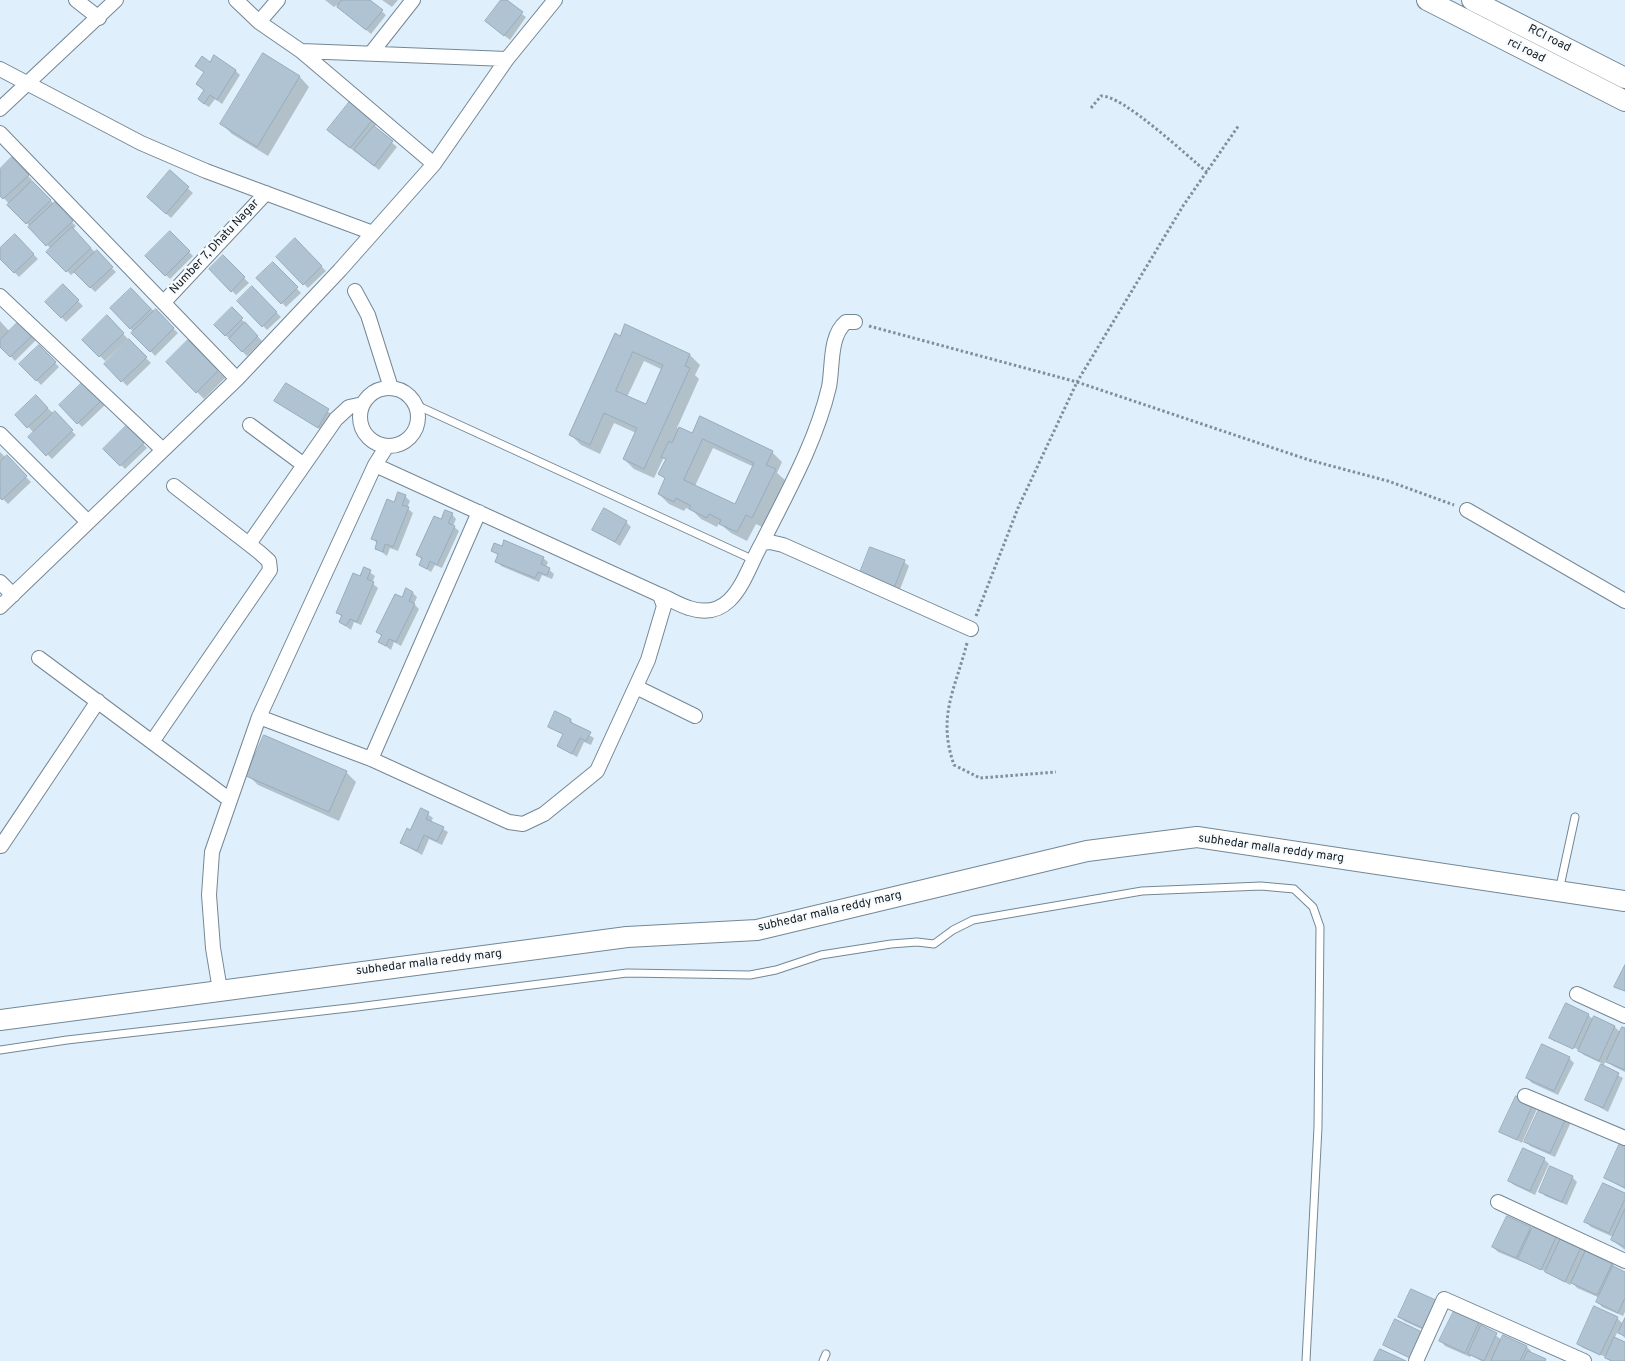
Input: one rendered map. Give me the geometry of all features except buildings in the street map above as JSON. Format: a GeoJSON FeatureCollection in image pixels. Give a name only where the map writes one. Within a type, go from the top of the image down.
{"type":"FeatureCollection","features":[{"type":"Feature","properties":{"kind":"main road","name":"rci road"},"geometry":{"type":"LineString","coordinates":[[1427,0],[1625,101]]}},
{"type":"Feature","properties":{"kind":"main road","name":"RCI road"},"geometry":{"type":"LineString","coordinates":[[1472,0],[1625,78]]}},
{"type":"Feature","properties":{"kind":"main road","name":"subhedar malla reddy marg"},"geometry":{"type":"LineString","coordinates":[[0,1020],[627,937],[757,930],[1087,851],[1197,837],[1625,900]]}},
{"type":"Feature","properties":{"kind":"street"},"geometry":{"type":"LineString","coordinates":[[76,0],[99,18]]}},
{"type":"Feature","properties":{"kind":"street"},"geometry":{"type":"LineString","coordinates":[[0,109],[116,0]]}},
{"type":"Feature","properties":{"kind":"street"},"geometry":{"type":"LineString","coordinates":[[236,0],[259,22],[300,50],[434,164]]}},
{"type":"Feature","properties":{"kind":"street"},"geometry":{"type":"LineString","coordinates":[[259,22],[278,0]]}},
{"type":"Feature","properties":{"kind":"street"},"geometry":{"type":"LineString","coordinates":[[372,52],[414,0]]}},
{"type":"Feature","properties":{"kind":"street"},"geometry":{"type":"LineString","coordinates":[[0,607],[237,379],[373,233],[434,164],[507,59],[555,0]]}},
{"type":"Feature","properties":{"kind":"street"},"geometry":{"type":"LineString","coordinates":[[300,50],[507,59]]}},
{"type":"Feature","properties":{"kind":"street"},"geometry":{"type":"LineString","coordinates":[[0,69],[141,143],[206,171],[373,233]]}},
{"type":"Feature","properties":{"kind":"street"},"geometry":{"type":"LineString","coordinates":[[0,133],[237,379]]}},
{"type":"Feature","properties":{"kind":"street","name":"Number 7, Dhatu Nagar"},"geometry":{"type":"LineString","coordinates":[[164,302],[266,193]]}},
{"type":"Feature","properties":{"kind":"street"},"geometry":{"type":"LineString","coordinates":[[355,292],[368,314],[391,388]]}},
{"type":"Feature","properties":{"kind":"street"},"geometry":{"type":"LineString","coordinates":[[0,296],[163,450]]}},
{"type":"Feature","properties":{"kind":"street"},"geometry":{"type":"LineString","coordinates":[[375,465],[689,609],[706,611],[717,608],[733,598],[744,581],[762,544],[816,430],[829,387],[838,330],[846,322],[855,322]]}},
{"type":"Feature","properties":{"kind":"street"},"geometry":{"type":"LineString","coordinates":[[391,388],[402,391],[416,404],[418,424],[413,434],[397,446],[377,444],[363,431],[360,413],[363,404],[376,391],[391,388]]}},
{"type":"Feature","properties":{"kind":"street"},"geometry":{"type":"LineString","coordinates":[[249,544],[342,412],[350,407],[363,404]]}},
{"type":"Feature","properties":{"kind":"street"},"geometry":{"type":"LineString","coordinates":[[250,425],[304,465]]}},
{"type":"Feature","properties":{"kind":"street"},"geometry":{"type":"LineString","coordinates":[[0,434],[88,522]]}},
{"type":"Feature","properties":{"kind":"street"},"geometry":{"type":"LineString","coordinates":[[220,990],[213,948],[209,895],[212,852],[259,717],[375,465],[387,446]]}},
{"type":"Feature","properties":{"kind":"street"},"geometry":{"type":"LineString","coordinates":[[152,742],[270,570],[268,561],[249,544],[174,486]]}},
{"type":"Feature","properties":{"kind":"street"},"geometry":{"type":"LineString","coordinates":[[1467,510],[1625,601]]}},
{"type":"Feature","properties":{"kind":"street"},"geometry":{"type":"LineString","coordinates":[[371,759],[479,512]]}},
{"type":"Feature","properties":{"kind":"street"},"geometry":{"type":"LineString","coordinates":[[762,544],[770,542],[783,545],[971,629]]}},
{"type":"Feature","properties":{"kind":"street"},"geometry":{"type":"LineString","coordinates":[[0,582],[12,595]]}},
{"type":"Feature","properties":{"kind":"street"},"geometry":{"type":"LineString","coordinates":[[259,717],[371,759],[509,822],[523,824],[544,814],[597,771],[648,660],[664,606],[660,595]]}},
{"type":"Feature","properties":{"kind":"street"},"geometry":{"type":"LineString","coordinates":[[39,658],[230,800]]}},
{"type":"Feature","properties":{"kind":"street"},"geometry":{"type":"LineString","coordinates":[[636,687],[694,716]]}},
{"type":"Feature","properties":{"kind":"street"},"geometry":{"type":"LineString","coordinates":[[1,846],[98,702]]}},
{"type":"Feature","properties":{"kind":"street"},"geometry":{"type":"LineString","coordinates":[[1577,994],[1625,1016]]}},
{"type":"Feature","properties":{"kind":"street"},"geometry":{"type":"LineString","coordinates":[[1525,1096],[1625,1138]]}},
{"type":"Feature","properties":{"kind":"street"},"geometry":{"type":"LineString","coordinates":[[1498,1202],[1625,1261]]}},
{"type":"Feature","properties":{"kind":"street"},"geometry":{"type":"LineString","coordinates":[[1416,1361],[1444,1299],[1584,1361]]}},
{"type":"Feature","properties":{"kind":"lane"},"geometry":{"type":"LineString","coordinates":[[416,404],[754,560]]}},
{"type":"Feature","properties":{"kind":"lane"},"geometry":{"type":"LineString","coordinates":[[1559,891],[1575,818]]}},
{"type":"Feature","properties":{"kind":"lane"},"geometry":{"type":"LineString","coordinates":[[0,1050],[67,1040],[627,974],[750,975],[776,970],[821,955],[891,944],[917,942],[934,944],[953,930],[973,920],[1142,891],[1261,886],[1294,889],[1313,907],[1320,927],[1318,1126],[1306,1361]]}},
{"type":"Feature","properties":{"kind":"path"},"geometry":{"type":"LineString","coordinates":[[1091,108],[1102,96],[1115,98],[1142,117],[1207,172]]}},
{"type":"Feature","properties":{"kind":"path"},"geometry":{"type":"LineString","coordinates":[[1056,772],[980,778],[954,765],[948,748],[946,728],[948,704],[958,678],[971,629],[1018,508],[1077,382],[1183,206],[1239,126]]}},
{"type":"Feature","properties":{"kind":"path"},"geometry":{"type":"LineString","coordinates":[[855,322],[1077,382],[1243,439],[1388,481],[1467,510]]}}]}
